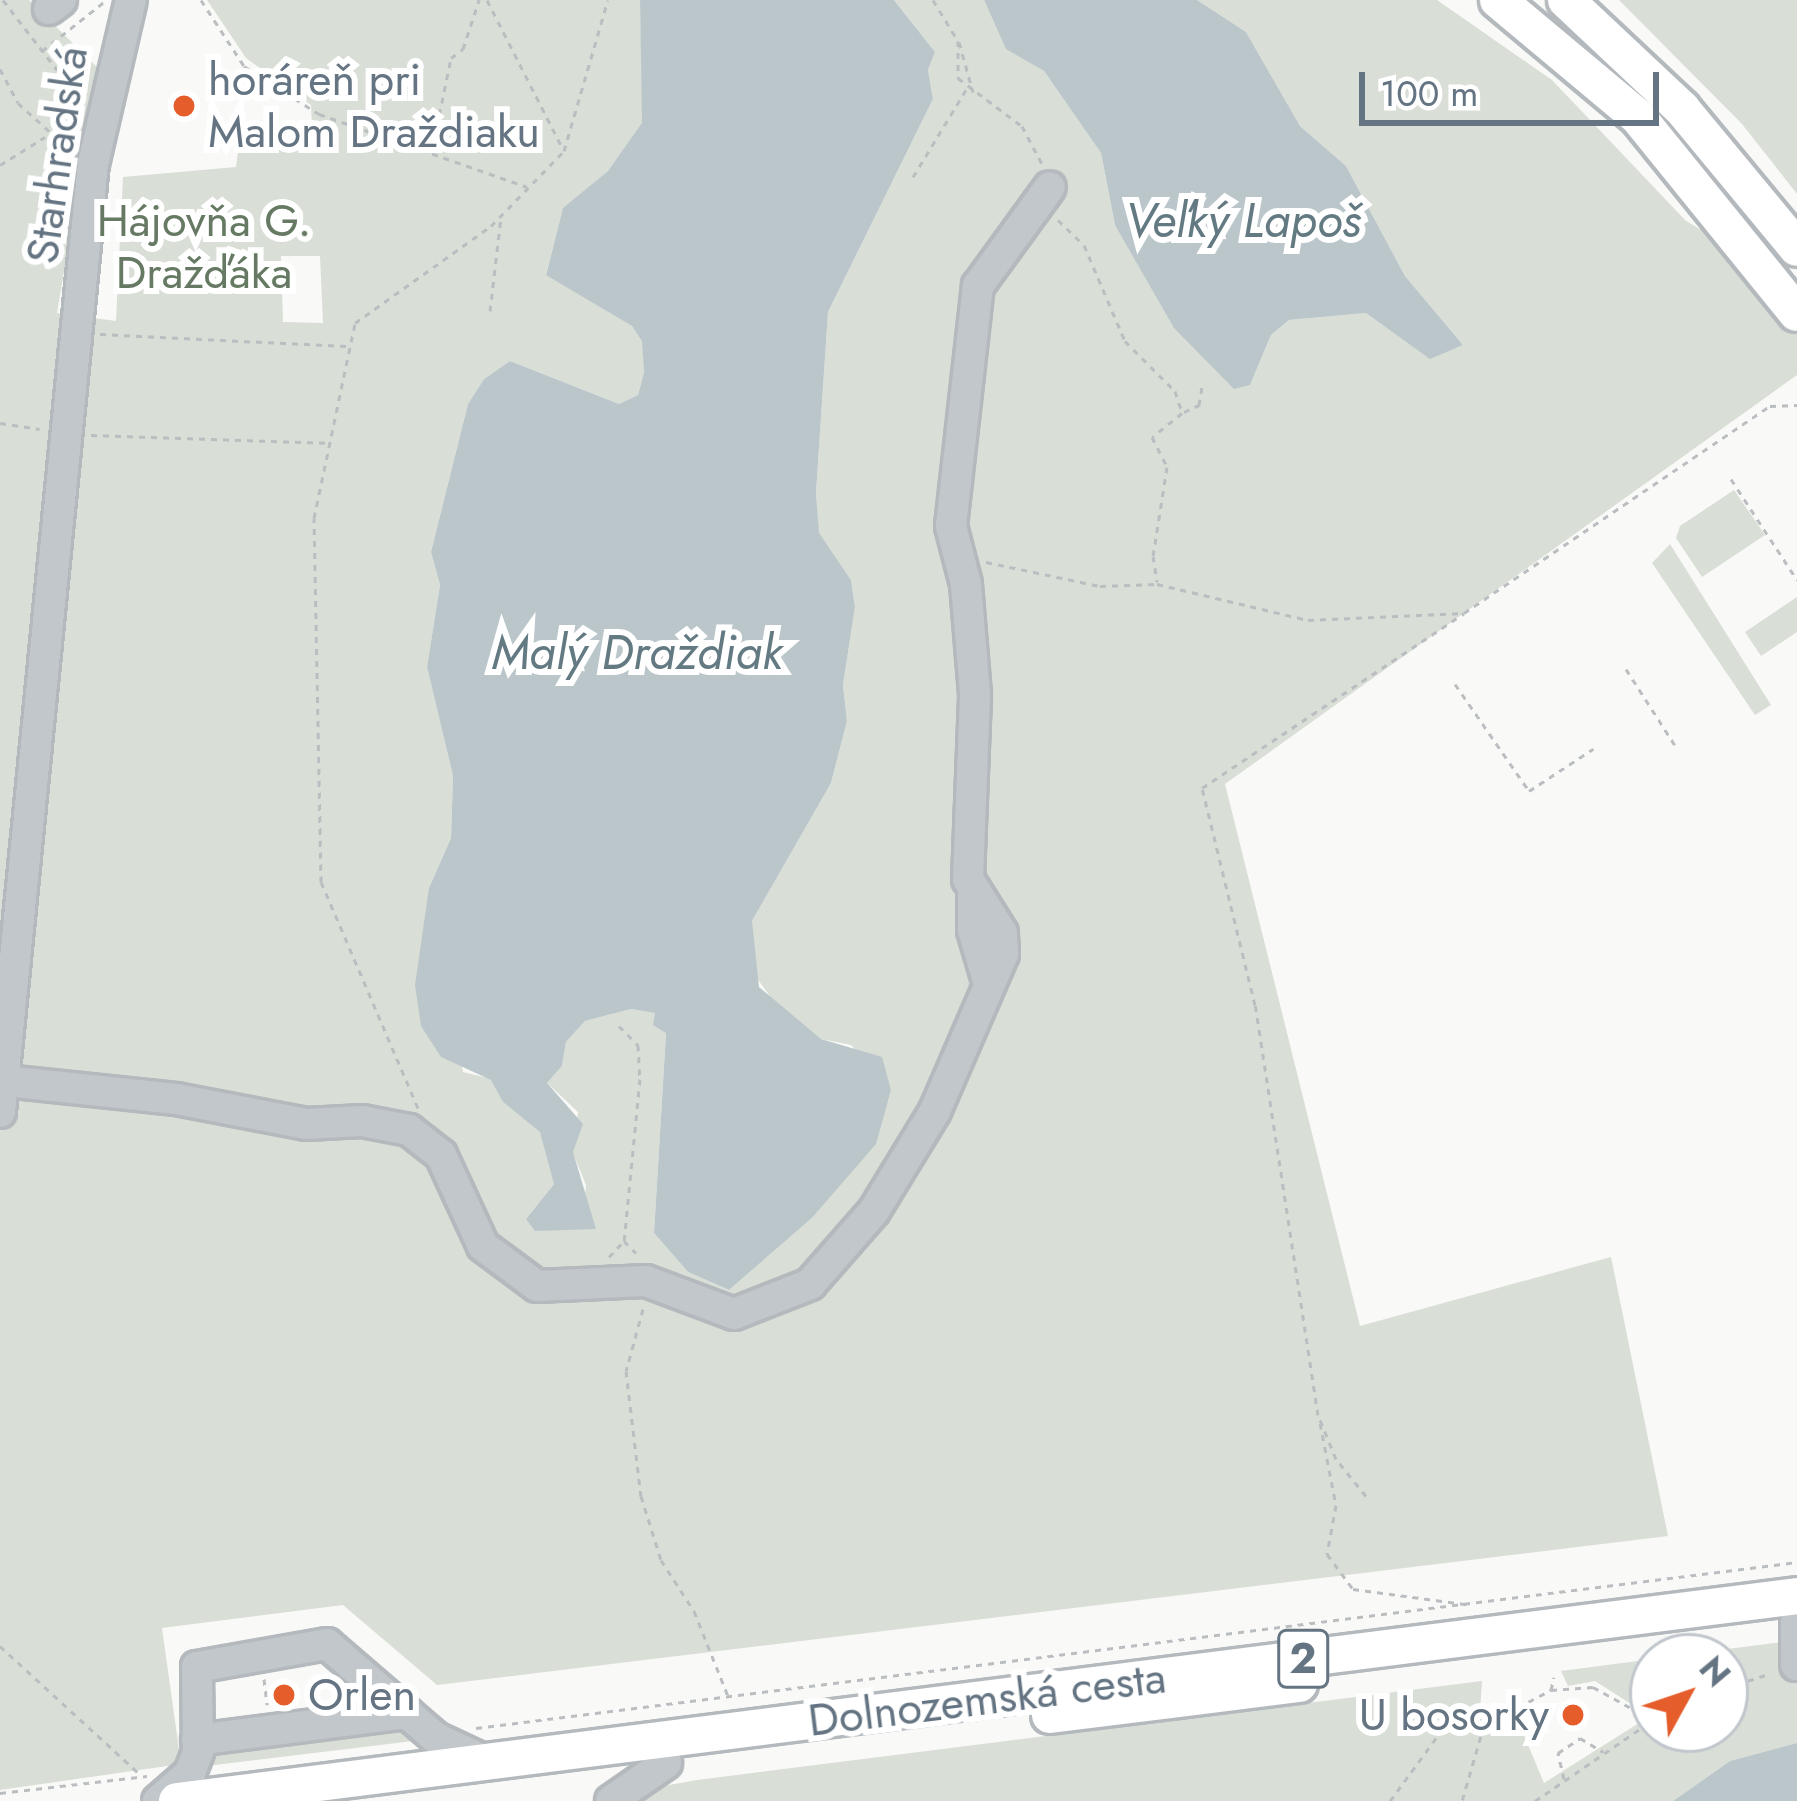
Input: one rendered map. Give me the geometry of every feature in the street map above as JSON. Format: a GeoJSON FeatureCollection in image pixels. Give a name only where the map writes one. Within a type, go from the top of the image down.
{"type":"FeatureCollection","features":[{"type":"Feature","properties":{"kind":"main road"},"geometry":{"type":"LineString","coordinates":[[1498,0],[1621,99],[1797,313]]}},
{"type":"Feature","properties":{"kind":"main road"},"geometry":{"type":"LineString","coordinates":[[1566,0],[1670,96],[1797,248]]}},
{"type":"Feature","properties":{"kind":"main road","name":"Dolnozemská cesta"},"geometry":{"type":"LineString","coordinates":[[183,1787],[487,1762],[1797,1596]]}},
{"type":"Feature","properties":{"kind":"main road","name":"Dolnozemská cesta"},"geometry":{"type":"LineString","coordinates":[[371,1801],[1796,1622]]}},
{"type":"Feature","properties":{"kind":"street","name":"Starhradská"},"geometry":{"type":"LineString","coordinates":[[3,1096],[81,328],[92,164],[100,113],[131,0]]}},
{"type":"Feature","properties":{"kind":"street"},"geometry":{"type":"LineString","coordinates":[[3,1096],[176,1099],[307,1124],[362,1121],[422,1139],[442,1155],[483,1246],[514,1276],[537,1286],[646,1281],[734,1314],[810,1284],[874,1211],[935,1111],[1003,954],[1002,932],[973,895],[966,856],[975,694],[960,560],[951,526],[978,286],[1050,187]]}},
{"type":"Feature","properties":{"kind":"street"},"geometry":{"type":"LineString","coordinates":[[1796,1622],[1796,1665]]}},
{"type":"Feature","properties":{"kind":"street"},"geometry":{"type":"LineString","coordinates":[[150,1789],[183,1787],[197,1741],[197,1667],[327,1644],[436,1738],[487,1762]]}},
{"type":"Feature","properties":{"kind":"street"},"geometry":{"type":"LineString","coordinates":[[197,1741],[407,1713]]}},
{"type":"Feature","properties":{"kind":"street"},"geometry":{"type":"LineString","coordinates":[[611,1801],[666,1763]]}},
{"type":"Feature","properties":{"kind":"path"},"geometry":{"type":"LineString","coordinates":[[3,0],[41,52],[100,113]]}},
{"type":"Feature","properties":{"kind":"path"},"geometry":{"type":"LineString","coordinates":[[41,52],[107,0]]}},
{"type":"Feature","properties":{"kind":"path"},"geometry":{"type":"LineString","coordinates":[[201,0],[244,66],[319,114],[432,150],[528,188]]}},
{"type":"Feature","properties":{"kind":"path"},"geometry":{"type":"LineString","coordinates":[[432,150],[451,58],[463,49],[479,0]]}},
{"type":"Feature","properties":{"kind":"path"},"geometry":{"type":"LineString","coordinates":[[488,0],[564,151]]}},
{"type":"Feature","properties":{"kind":"path"},"geometry":{"type":"LineString","coordinates":[[422,1139],[418,1106],[321,882],[314,518],[356,323],[501,215],[564,151],[608,0]]}},
{"type":"Feature","properties":{"kind":"path"},"geometry":{"type":"LineString","coordinates":[[913,177],[970,90],[958,41],[933,0]]}},
{"type":"Feature","properties":{"kind":"path"},"geometry":{"type":"LineString","coordinates":[[958,41],[958,78],[1022,126],[1050,187],[1060,226],[1084,245],[1125,341],[1175,391],[1182,412]]}},
{"type":"Feature","properties":{"kind":"path"},"geometry":{"type":"LineString","coordinates":[[0,69],[48,136],[92,164]]}},
{"type":"Feature","properties":{"kind":"path"},"geometry":{"type":"LineString","coordinates":[[0,165],[48,136]]}},
{"type":"Feature","properties":{"kind":"path"},"geometry":{"type":"LineString","coordinates":[[490,311],[501,215]]}},
{"type":"Feature","properties":{"kind":"path"},"geometry":{"type":"LineString","coordinates":[[81,328],[118,340],[350,346]]}},
{"type":"Feature","properties":{"kind":"path"},"geometry":{"type":"LineString","coordinates":[[1157,584],[1153,556],[1167,467],[1152,437],[1182,412],[1199,405],[1202,386]]}},
{"type":"Feature","properties":{"kind":"path"},"geometry":{"type":"LineString","coordinates":[[1474,1605],[1354,1589],[1328,1554],[1336,1505],[1256,1005],[1202,788],[1770,406],[1797,405]]}},
{"type":"Feature","properties":{"kind":"path"},"geometry":{"type":"LineString","coordinates":[[0,423],[69,434],[330,443]]}},
{"type":"Feature","properties":{"kind":"path"},"geometry":{"type":"LineString","coordinates":[[1731,479],[1797,580]]}},
{"type":"Feature","properties":{"kind":"path"},"geometry":{"type":"LineString","coordinates":[[960,560],[1100,586],[1157,584],[1308,620],[1464,613]]}},
{"type":"Feature","properties":{"kind":"path"},"geometry":{"type":"LineString","coordinates":[[1626,669],[1678,750]]}},
{"type":"Feature","properties":{"kind":"path"},"geometry":{"type":"LineString","coordinates":[[1456,684],[1529,790],[1593,749]]}},
{"type":"Feature","properties":{"kind":"path"},"geometry":{"type":"LineString","coordinates":[[619,1026],[638,1045],[640,1079],[624,1241],[646,1281],[626,1371],[641,1496],[661,1560],[694,1610],[729,1697]]}},
{"type":"Feature","properties":{"kind":"path"},"geometry":{"type":"LineString","coordinates":[[1318,1415],[1336,1460],[1366,1496]]}},
{"type":"Feature","properties":{"kind":"path"},"geometry":{"type":"LineString","coordinates":[[436,1738],[1797,1562]]}},
{"type":"Feature","properties":{"kind":"path"},"geometry":{"type":"LineString","coordinates":[[0,1646],[150,1789]]}},
{"type":"Feature","properties":{"kind":"path"},"geometry":{"type":"LineString","coordinates":[[261,1653],[270,1731]]}},
{"type":"Feature","properties":{"kind":"path"},"geometry":{"type":"LineString","coordinates":[[1749,1680],[1796,1665]]}},
{"type":"Feature","properties":{"kind":"path"},"geometry":{"type":"LineString","coordinates":[[1551,1690],[1554,1677]]}},
{"type":"Feature","properties":{"kind":"path"},"geometry":{"type":"LineString","coordinates":[[1462,1801],[1484,1725],[1551,1690],[1593,1687],[1629,1707]]}},
{"type":"Feature","properties":{"kind":"path"},"geometry":{"type":"LineString","coordinates":[[1390,1801],[1450,1719],[1468,1713],[1484,1725]]}},
{"type":"Feature","properties":{"kind":"path"},"geometry":{"type":"LineString","coordinates":[[1535,1801],[1629,1736]]}},
{"type":"Feature","properties":{"kind":"path"},"geometry":{"type":"LineString","coordinates":[[1564,1781],[1558,1753],[1580,1738],[1605,1753]]}},
{"type":"Feature","properties":{"kind":"path"},"geometry":{"type":"LineString","coordinates":[[0,1793],[183,1787]]}},
{"type":"Feature","properties":{"kind":"green space","name":"Hájovňa G. Dražďáka"},"geometry":{"type":"Polygon","coordinates":[[[0,0],[29,0],[98,68],[57,313],[116,321],[123,177],[236,167],[238,152],[313,147],[311,105],[246,58],[207,0],[640,0],[643,124],[608,171],[563,209],[546,274],[632,326],[643,341],[644,372],[638,395],[619,404],[510,361],[484,379],[468,404],[431,552],[440,585],[427,667],[453,776],[451,838],[429,888],[463,1072],[492,1079],[503,1102],[540,1131],[553,1159],[554,1184],[526,1219],[584,1205],[586,1185],[572,1151],[578,1112],[547,1083],[562,1066],[566,1042],[585,1021],[631,1009],[656,1013],[666,1033],[654,1233],[688,1272],[729,1290],[812,1218],[875,1144],[891,1089],[851,1045],[821,1039],[779,1009],[751,970],[752,921],[831,783],[847,721],[843,685],[855,607],[851,580],[818,533],[816,493],[828,312],[933,99],[928,70],[935,52],[894,0],[984,0],[1006,48],[1044,71],[1101,153],[1115,225],[1250,385],[1271,335],[1289,320],[1366,313],[1430,358],[1463,345],[1405,276],[1346,166],[1300,126],[1246,32],[1197,0],[1437,0],[1552,80],[1686,221],[1732,248],[1797,335],[1797,375],[1225,784],[1360,1326],[1611,1257],[1668,1536],[437,1685],[343,1605],[162,1628],[181,1764],[0,1790],[0,0]],[[281,256],[283,322],[323,323],[320,256],[281,256]]]}},
{"type":"Feature","properties":{"kind":"green space"},"geometry":{"type":"Polygon","coordinates":[[[1619,0],[1797,0],[1797,194],[1742,124],[1619,0]]]}},
{"type":"Feature","properties":{"kind":"green space"},"geometry":{"type":"Polygon","coordinates":[[[1734,490],[1765,535],[1702,577],[1676,538],[1680,526],[1734,490]]]}},
{"type":"Feature","properties":{"kind":"green space"},"geometry":{"type":"Polygon","coordinates":[[[1670,544],[1771,705],[1755,715],[1652,563],[1670,544]]]}},
{"type":"Feature","properties":{"kind":"green space"},"geometry":{"type":"Polygon","coordinates":[[[1797,597],[1797,632],[1761,656],[1745,632],[1797,597]]]}},
{"type":"Feature","properties":{"kind":"green space"},"geometry":{"type":"Polygon","coordinates":[[[1797,1640],[1797,1743],[1730,1761],[1673,1801],[636,1801],[652,1788],[697,1780],[1482,1681],[1480,1712],[1491,1728],[1516,1716],[1544,1783],[1629,1729],[1629,1753],[1749,1753],[1749,1646],[1797,1640]]]}},
{"type":"Feature","properties":{"kind":"green space"},"geometry":{"type":"Polygon","coordinates":[[[1629,1662],[1629,1703],[1595,1681],[1568,1686],[1561,1671],[1629,1662]]]}},
{"type":"Feature","properties":{"kind":"green space"},"geometry":{"type":"Polygon","coordinates":[[[387,1721],[413,1741],[207,1766],[228,1739],[239,1751],[358,1737],[369,1722],[387,1721]]]}},
{"type":"Feature","properties":{"kind":"water","name":"Malý Draždiak"},"geometry":{"type":"Polygon","coordinates":[[[640,0],[894,0],[935,52],[928,70],[933,99],[828,312],[816,493],[819,533],[851,580],[855,607],[843,685],[847,721],[831,783],[752,921],[759,987],[821,1039],[882,1057],[891,1090],[876,1144],[812,1218],[729,1290],[688,1272],[654,1233],[666,1033],[653,1025],[655,1013],[631,1009],[585,1021],[566,1042],[562,1066],[547,1083],[583,1124],[573,1152],[596,1229],[535,1231],[526,1219],[554,1184],[540,1132],[503,1102],[491,1080],[441,1057],[421,1026],[415,985],[429,888],[451,838],[453,776],[427,667],[440,585],[431,552],[468,404],[484,379],[510,361],[619,404],[638,395],[644,372],[642,341],[632,326],[546,275],[563,208],[608,171],[642,123],[640,0]]]}},
{"type":"Feature","properties":{"kind":"water","name":"Veľký Lapoš"},"geometry":{"type":"Polygon","coordinates":[[[984,0],[1197,0],[1246,32],[1300,126],[1346,166],[1405,276],[1463,345],[1430,359],[1366,313],[1289,320],[1271,335],[1250,385],[1234,389],[1174,328],[1115,225],[1101,153],[1044,71],[1006,49],[984,0]]]}},
{"type":"Feature","properties":{"kind":"water"},"geometry":{"type":"Polygon","coordinates":[[[1797,1743],[1797,1801],[1673,1801],[1730,1761],[1797,1743]]]}},
{"type":"Feature","properties":{"kind":"place","name":"horáreň pri Malom Draždiaku"},"geometry":{"type":"Point","coordinates":[184,106]}},
{"type":"Feature","properties":{"kind":"place","name":"Orlen"},"geometry":{"type":"Point","coordinates":[284,1695]}},
{"type":"Feature","properties":{"kind":"place","name":"U bosorky"},"geometry":{"type":"Point","coordinates":[1573,1715]}}]}
